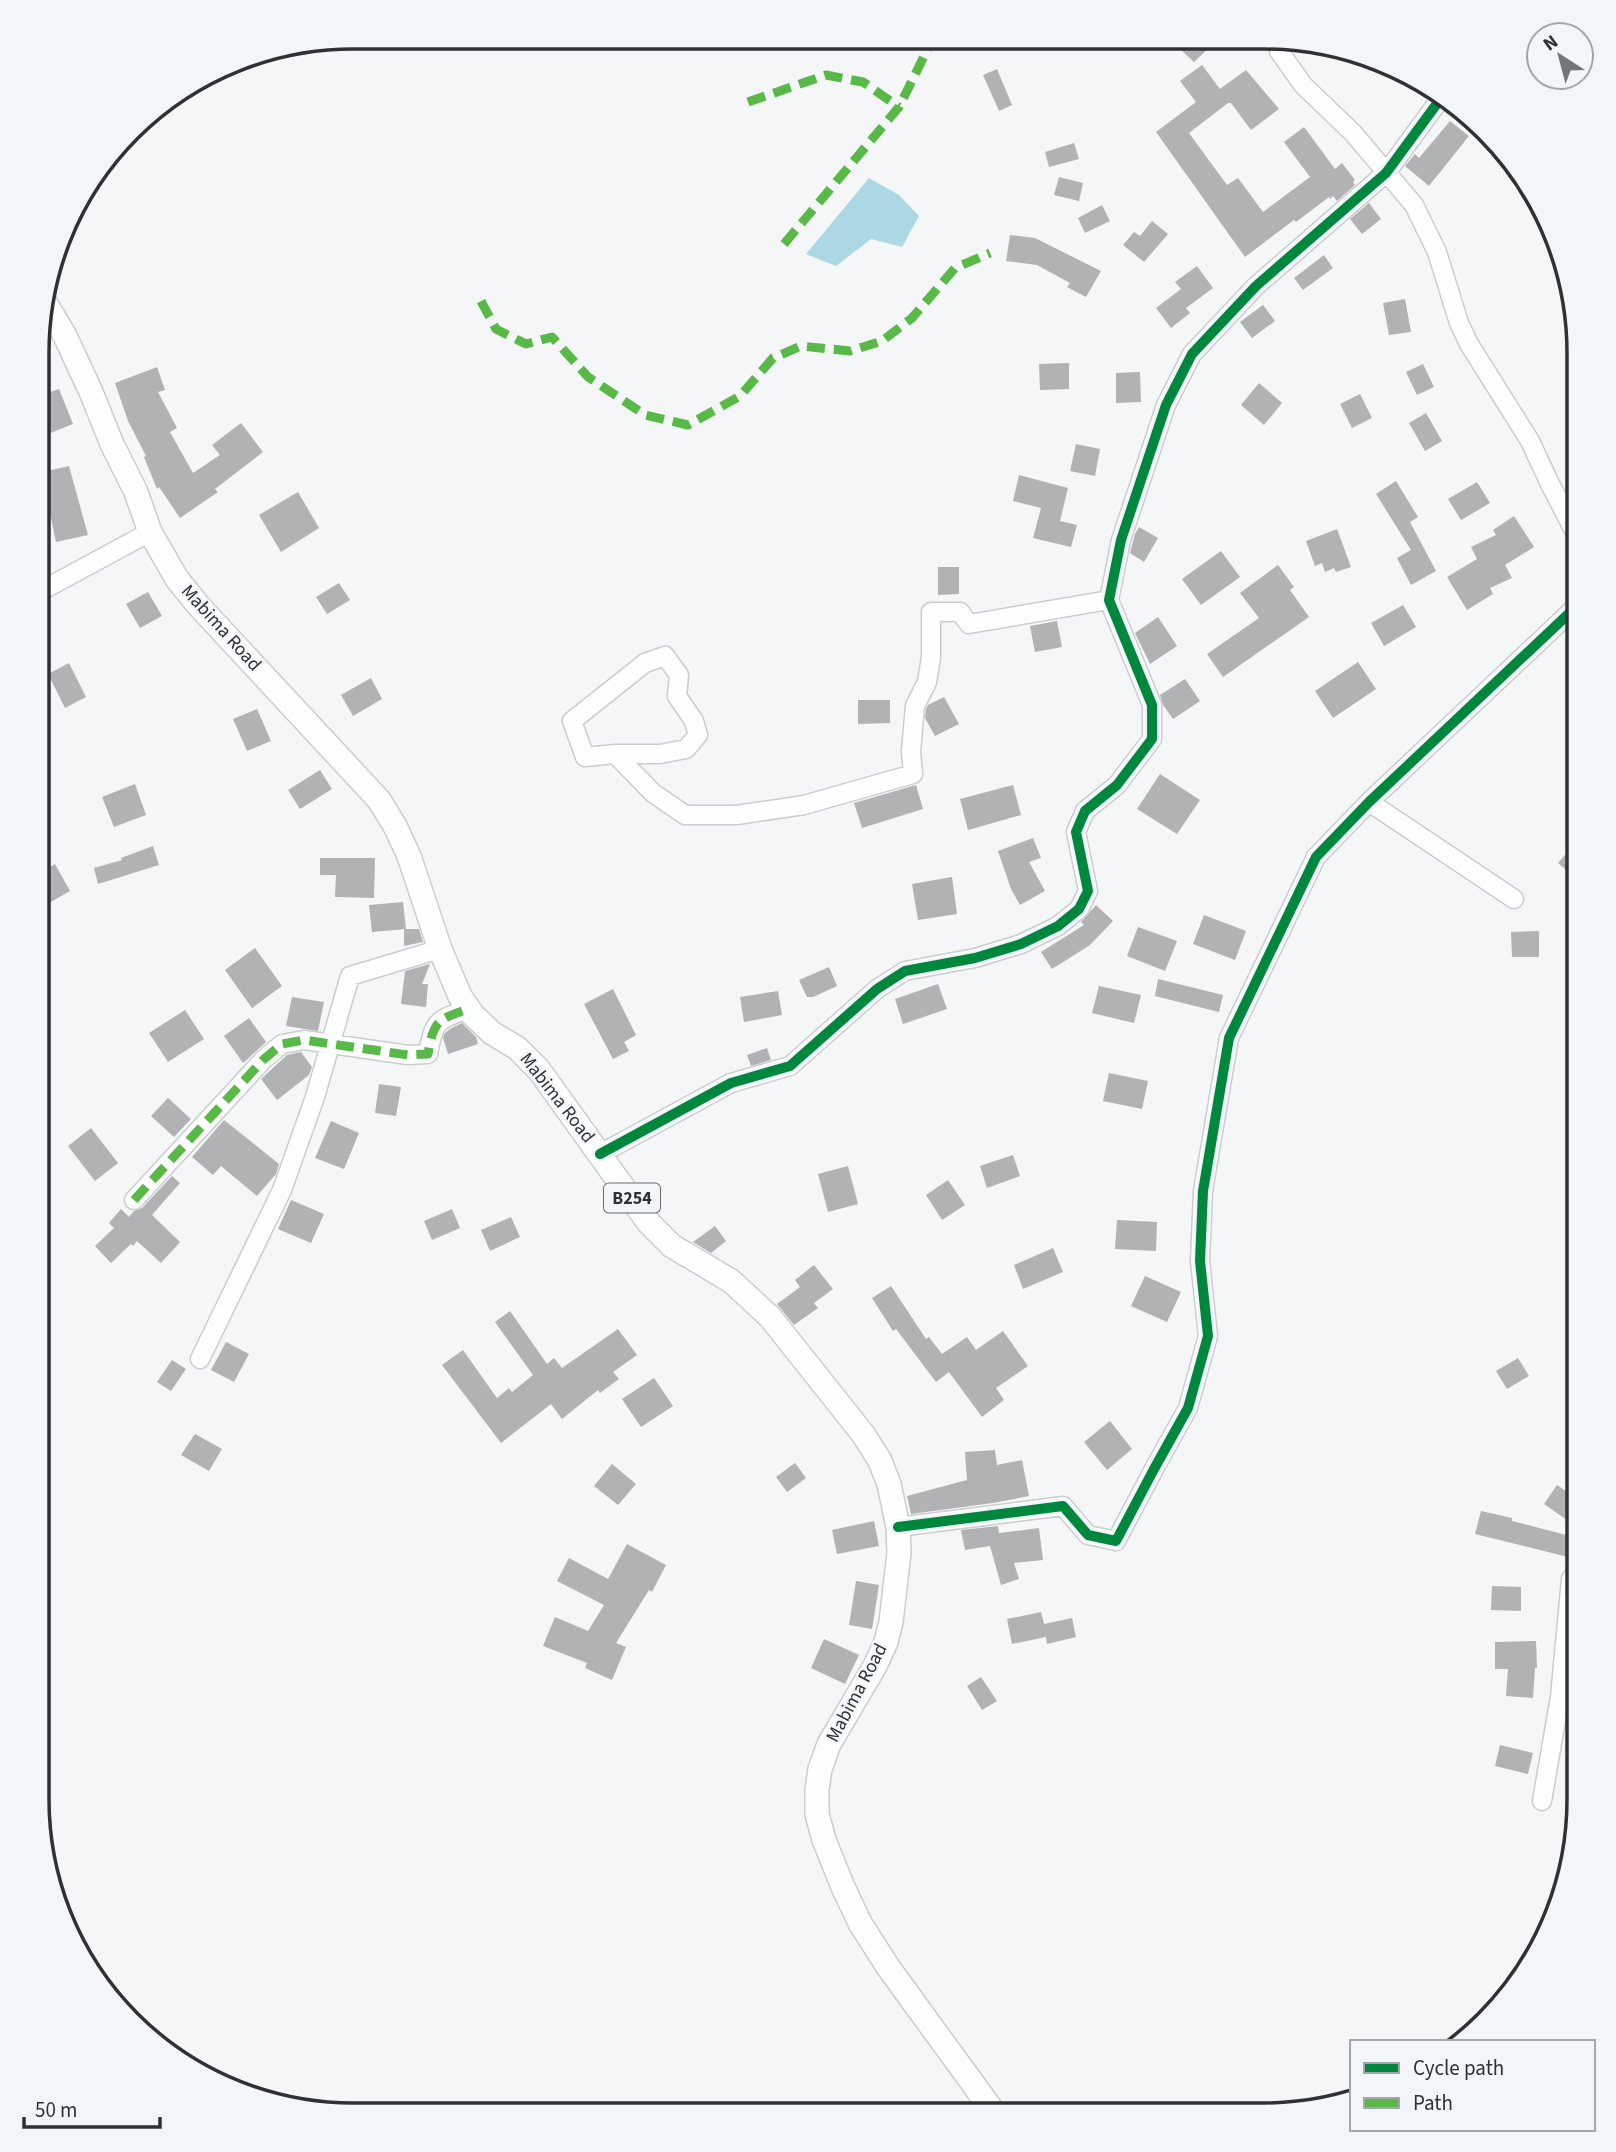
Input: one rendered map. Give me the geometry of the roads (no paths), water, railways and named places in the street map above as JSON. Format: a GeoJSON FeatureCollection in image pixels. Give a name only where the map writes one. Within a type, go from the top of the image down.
{"type":"FeatureCollection","features":[{"type":"Feature","properties":{"kind":"main road","name":"Mabima Road"},"geometry":{"type":"LineString","coordinates":[[52,314],[65,336],[136,492],[150,532],[177,579],[379,800],[395,826],[409,856],[440,949],[468,1009],[492,1033],[517,1048],[539,1070],[656,1230],[672,1246],[731,1281],[770,1317],[863,1434],[880,1461],[889,1484],[898,1527],[896,1590],[886,1642],[875,1666],[829,1744],[820,1769],[817,1814],[829,1852],[860,1923],[888,1967],[986,2103]]}},
{"type":"Feature","properties":{"kind":"street"},"geometry":{"type":"LineString","coordinates":[[1279,50],[1303,85],[1353,133],[1414,205],[1437,253],[1459,323],[1469,344],[1530,441],[1567,517]]}},
{"type":"Feature","properties":{"kind":"street"},"geometry":{"type":"LineString","coordinates":[[600,1154],[731,1083],[790,1066],[877,989],[905,971],[975,958],[1021,944],[1058,926],[1079,909],[1088,891],[1076,832],[1084,811],[1117,785],[1152,739],[1152,705],[1109,600],[1121,540],[1166,405],[1192,354],[1256,286],[1386,173],[1437,104]]}},
{"type":"Feature","properties":{"kind":"street"},"geometry":{"type":"LineString","coordinates":[[49,587],[150,532]]}},
{"type":"Feature","properties":{"kind":"street"},"geometry":{"type":"LineString","coordinates":[[615,754],[653,793],[685,815],[737,815],[804,805],[913,774],[911,751],[915,706],[927,682],[931,657],[931,612],[960,612],[969,624],[1109,600]]}},
{"type":"Feature","properties":{"kind":"street"},"geometry":{"type":"LineString","coordinates":[[898,1527],[1063,1506],[1088,1535],[1116,1541],[1188,1408],[1208,1336],[1200,1261],[1203,1191],[1229,1038],[1316,857],[1369,802],[1567,615]]}},
{"type":"Feature","properties":{"kind":"street"},"geometry":{"type":"LineString","coordinates":[[666,656],[679,675],[677,696],[694,721],[698,736],[687,749],[660,754],[615,754],[585,757],[572,721],[645,663],[666,656]]}},
{"type":"Feature","properties":{"kind":"street"},"geometry":{"type":"LineString","coordinates":[[1369,802],[1514,900]]}},
{"type":"Feature","properties":{"kind":"street"},"geometry":{"type":"LineString","coordinates":[[200,1359],[282,1189],[315,1097],[350,976],[440,949]]}},
{"type":"Feature","properties":{"kind":"street"},"geometry":{"type":"LineString","coordinates":[[134,1200],[264,1059],[282,1044],[304,1040],[408,1055],[428,1054],[432,1033],[441,1019],[468,1009]]}},
{"type":"Feature","properties":{"kind":"street"},"geometry":{"type":"LineString","coordinates":[[1542,1801],[1560,1697],[1567,1622]]}},
{"type":"Feature","properties":{"kind":"water"},"geometry":{"type":"Polygon","coordinates":[[[869,178],[899,195],[919,216],[902,247],[871,239],[836,266],[806,254],[869,178]]]}}]}
